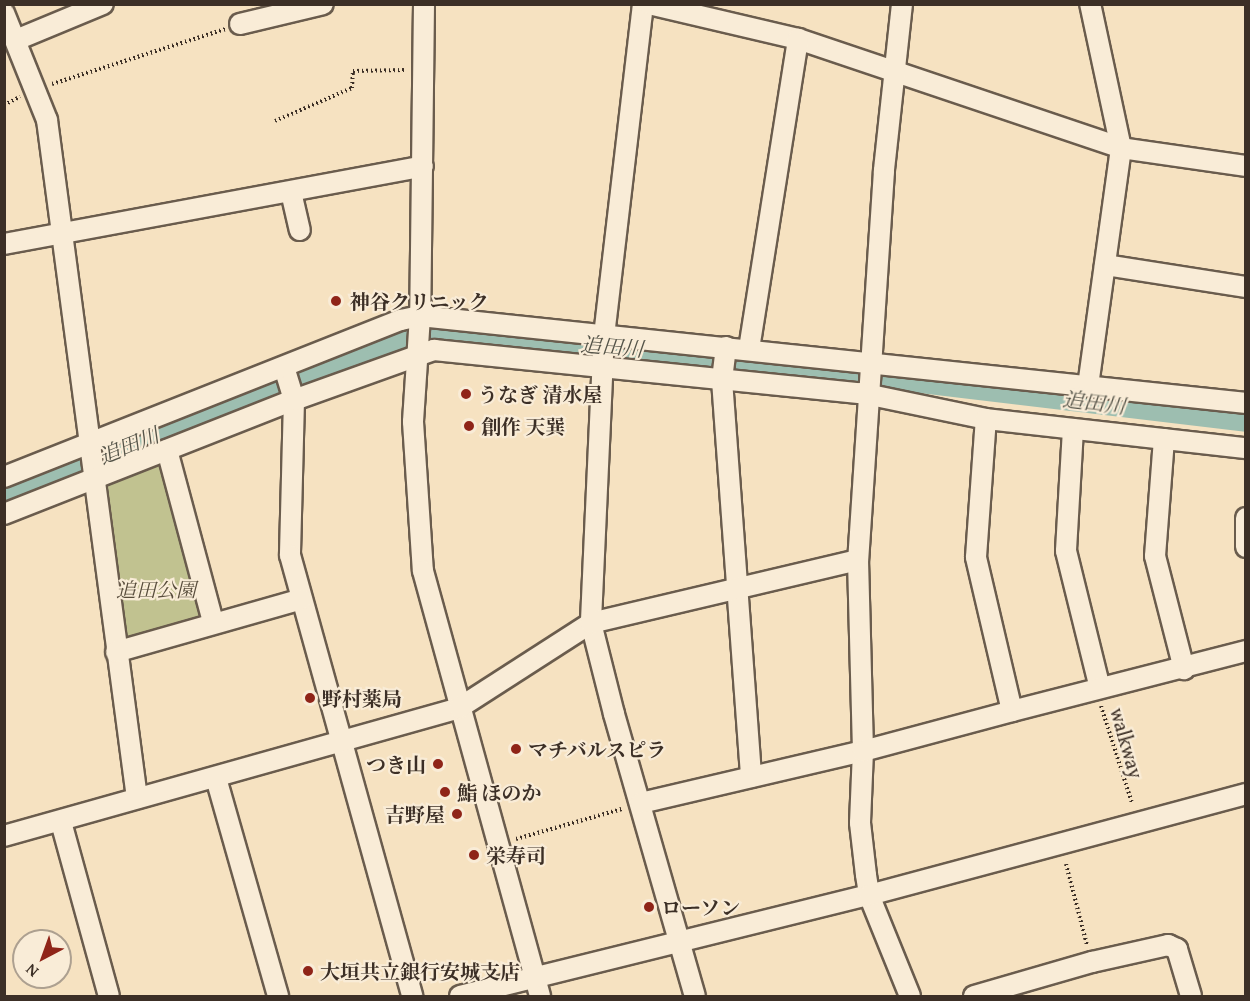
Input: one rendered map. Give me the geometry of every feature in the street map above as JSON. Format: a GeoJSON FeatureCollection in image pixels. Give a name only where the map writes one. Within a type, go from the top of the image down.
{"type":"FeatureCollection","features":[{"type":"Feature","properties":{"kind":"street"},"geometry":{"type":"LineString","coordinates":[[16,40],[103,4]]}},
{"type":"Feature","properties":{"kind":"street"},"geometry":{"type":"LineString","coordinates":[[240,24],[323,4]]}},
{"type":"Feature","properties":{"kind":"street"},"geometry":{"type":"LineString","coordinates":[[424,4],[420,316],[416,354],[413,474],[423,571],[540,996]]}},
{"type":"Feature","properties":{"kind":"street"},"geometry":{"type":"LineString","coordinates":[[643,4],[604,334],[591,623],[695,996]]}},
{"type":"Feature","properties":{"kind":"street"},"geometry":{"type":"LineString","coordinates":[[649,4],[798,39],[1121,148],[1245,166]]}},
{"type":"Feature","properties":{"kind":"street"},"geometry":{"type":"LineString","coordinates":[[902,4],[884,171],[871,396],[858,560],[863,751],[860,823],[869,895],[910,996]]}},
{"type":"Feature","properties":{"kind":"street"},"geometry":{"type":"LineString","coordinates":[[1088,386],[1121,148],[1089,4]]}},
{"type":"Feature","properties":{"kind":"street"},"geometry":{"type":"LineString","coordinates":[[4,13],[37,89],[47,120],[92,479],[137,798]]}},
{"type":"Feature","properties":{"kind":"street"},"geometry":{"type":"LineString","coordinates":[[749,349],[798,39]]}},
{"type":"Feature","properties":{"kind":"street"},"geometry":{"type":"LineString","coordinates":[[4,244],[423,166]]}},
{"type":"Feature","properties":{"kind":"street"},"geometry":{"type":"LineString","coordinates":[[291,192],[300,230]]}},
{"type":"Feature","properties":{"kind":"street"},"geometry":{"type":"LineString","coordinates":[[1105,265],[1245,287]]}},
{"type":"Feature","properties":{"kind":"street"},"geometry":{"type":"LineString","coordinates":[[4,477],[401,320],[420,316],[873,361],[1245,403]]}},
{"type":"Feature","properties":{"kind":"street"},"geometry":{"type":"LineString","coordinates":[[726,347],[722,380],[751,777]]}},
{"type":"Feature","properties":{"kind":"street"},"geometry":{"type":"LineString","coordinates":[[4,514],[294,400],[416,354],[434,350],[871,396],[986,419],[1245,448]]}},
{"type":"Feature","properties":{"kind":"street"},"geometry":{"type":"LineString","coordinates":[[284,367],[294,400],[290,555],[344,742],[412,996]]}},
{"type":"Feature","properties":{"kind":"street"},"geometry":{"type":"LineString","coordinates":[[986,419],[976,558],[1012,711]]}},
{"type":"Feature","properties":{"kind":"street"},"geometry":{"type":"LineString","coordinates":[[1073,429],[1066,551],[1098,688]]}},
{"type":"Feature","properties":{"kind":"street"},"geometry":{"type":"LineString","coordinates":[[1164,439],[1155,556],[1184,669]]}},
{"type":"Feature","properties":{"kind":"street"},"geometry":{"type":"LineString","coordinates":[[167,450],[213,622]]}},
{"type":"Feature","properties":{"kind":"street"},"geometry":{"type":"LineString","coordinates":[[1245,519],[1245,546]]}},
{"type":"Feature","properties":{"kind":"street"},"geometry":{"type":"LineString","coordinates":[[4,837],[459,708],[591,623],[858,560]]}},
{"type":"Feature","properties":{"kind":"street"},"geometry":{"type":"LineString","coordinates":[[116,652],[302,598]]}},
{"type":"Feature","properties":{"kind":"street"},"geometry":{"type":"LineString","coordinates":[[641,803],[863,751],[1098,688],[1184,669],[1245,651]]}},
{"type":"Feature","properties":{"kind":"street"},"geometry":{"type":"LineString","coordinates":[[216,777],[278,996]]}},
{"type":"Feature","properties":{"kind":"street"},"geometry":{"type":"LineString","coordinates":[[460,996],[869,895],[1245,794]]}},
{"type":"Feature","properties":{"kind":"street"},"geometry":{"type":"LineString","coordinates":[[61,822],[109,996]]}},
{"type":"Feature","properties":{"kind":"street"},"geometry":{"type":"LineString","coordinates":[[974,996],[1026,990],[1092,962],[1168,945],[1177,950],[1191,996]]}},
{"type":"Feature","properties":{"kind":"path"},"geometry":{"type":"LineString","coordinates":[[37,89],[240,24]]}},
{"type":"Feature","properties":{"kind":"path"},"geometry":{"type":"LineString","coordinates":[[275,121],[352,88],[353,70],[408,70]]}},
{"type":"Feature","properties":{"kind":"path","name":"walkway"},"geometry":{"type":"LineString","coordinates":[[1098,688],[1132,803]]}},
{"type":"Feature","properties":{"kind":"path"},"geometry":{"type":"LineString","coordinates":[[498,844],[641,803]]}},
{"type":"Feature","properties":{"kind":"path"},"geometry":{"type":"LineString","coordinates":[[1066,864],[1092,962]]}},
{"type":"Feature","properties":{"kind":"green space","name":"追田公園"},"geometry":{"type":"Polygon","coordinates":[[[161,463],[202,617],[126,638],[104,487],[161,463]]]}},
{"type":"Feature","properties":{"kind":"waterway","name":"追田川"},"geometry":{"type":"LineString","coordinates":[[4,496],[377,347],[444,332],[633,348],[1246,421]]}},
{"type":"Feature","properties":{"kind":"place","name":"神谷クリニック"},"geometry":{"type":"Point","coordinates":[336,301]}},
{"type":"Feature","properties":{"kind":"place","name":"うなぎ 清水屋"},"geometry":{"type":"Point","coordinates":[466,394]}},
{"type":"Feature","properties":{"kind":"place","name":"創作 天巽"},"geometry":{"type":"Point","coordinates":[469,426]}},
{"type":"Feature","properties":{"kind":"place","name":"野村薬局"},"geometry":{"type":"Point","coordinates":[310,698]}},
{"type":"Feature","properties":{"kind":"place","name":"マチバルスピラ"},"geometry":{"type":"Point","coordinates":[516,749]}},
{"type":"Feature","properties":{"kind":"place","name":"つき山"},"geometry":{"type":"Point","coordinates":[438,764]}},
{"type":"Feature","properties":{"kind":"place","name":"鮨 ほのか"},"geometry":{"type":"Point","coordinates":[445,792]}},
{"type":"Feature","properties":{"kind":"place","name":"吉野屋"},"geometry":{"type":"Point","coordinates":[457,814]}},
{"type":"Feature","properties":{"kind":"place","name":"栄寿司"},"geometry":{"type":"Point","coordinates":[474,855]}},
{"type":"Feature","properties":{"kind":"place","name":"ローソン"},"geometry":{"type":"Point","coordinates":[649,907]}},
{"type":"Feature","properties":{"kind":"place","name":"大垣共立銀行安城支店"},"geometry":{"type":"Point","coordinates":[308,971]}}]}
